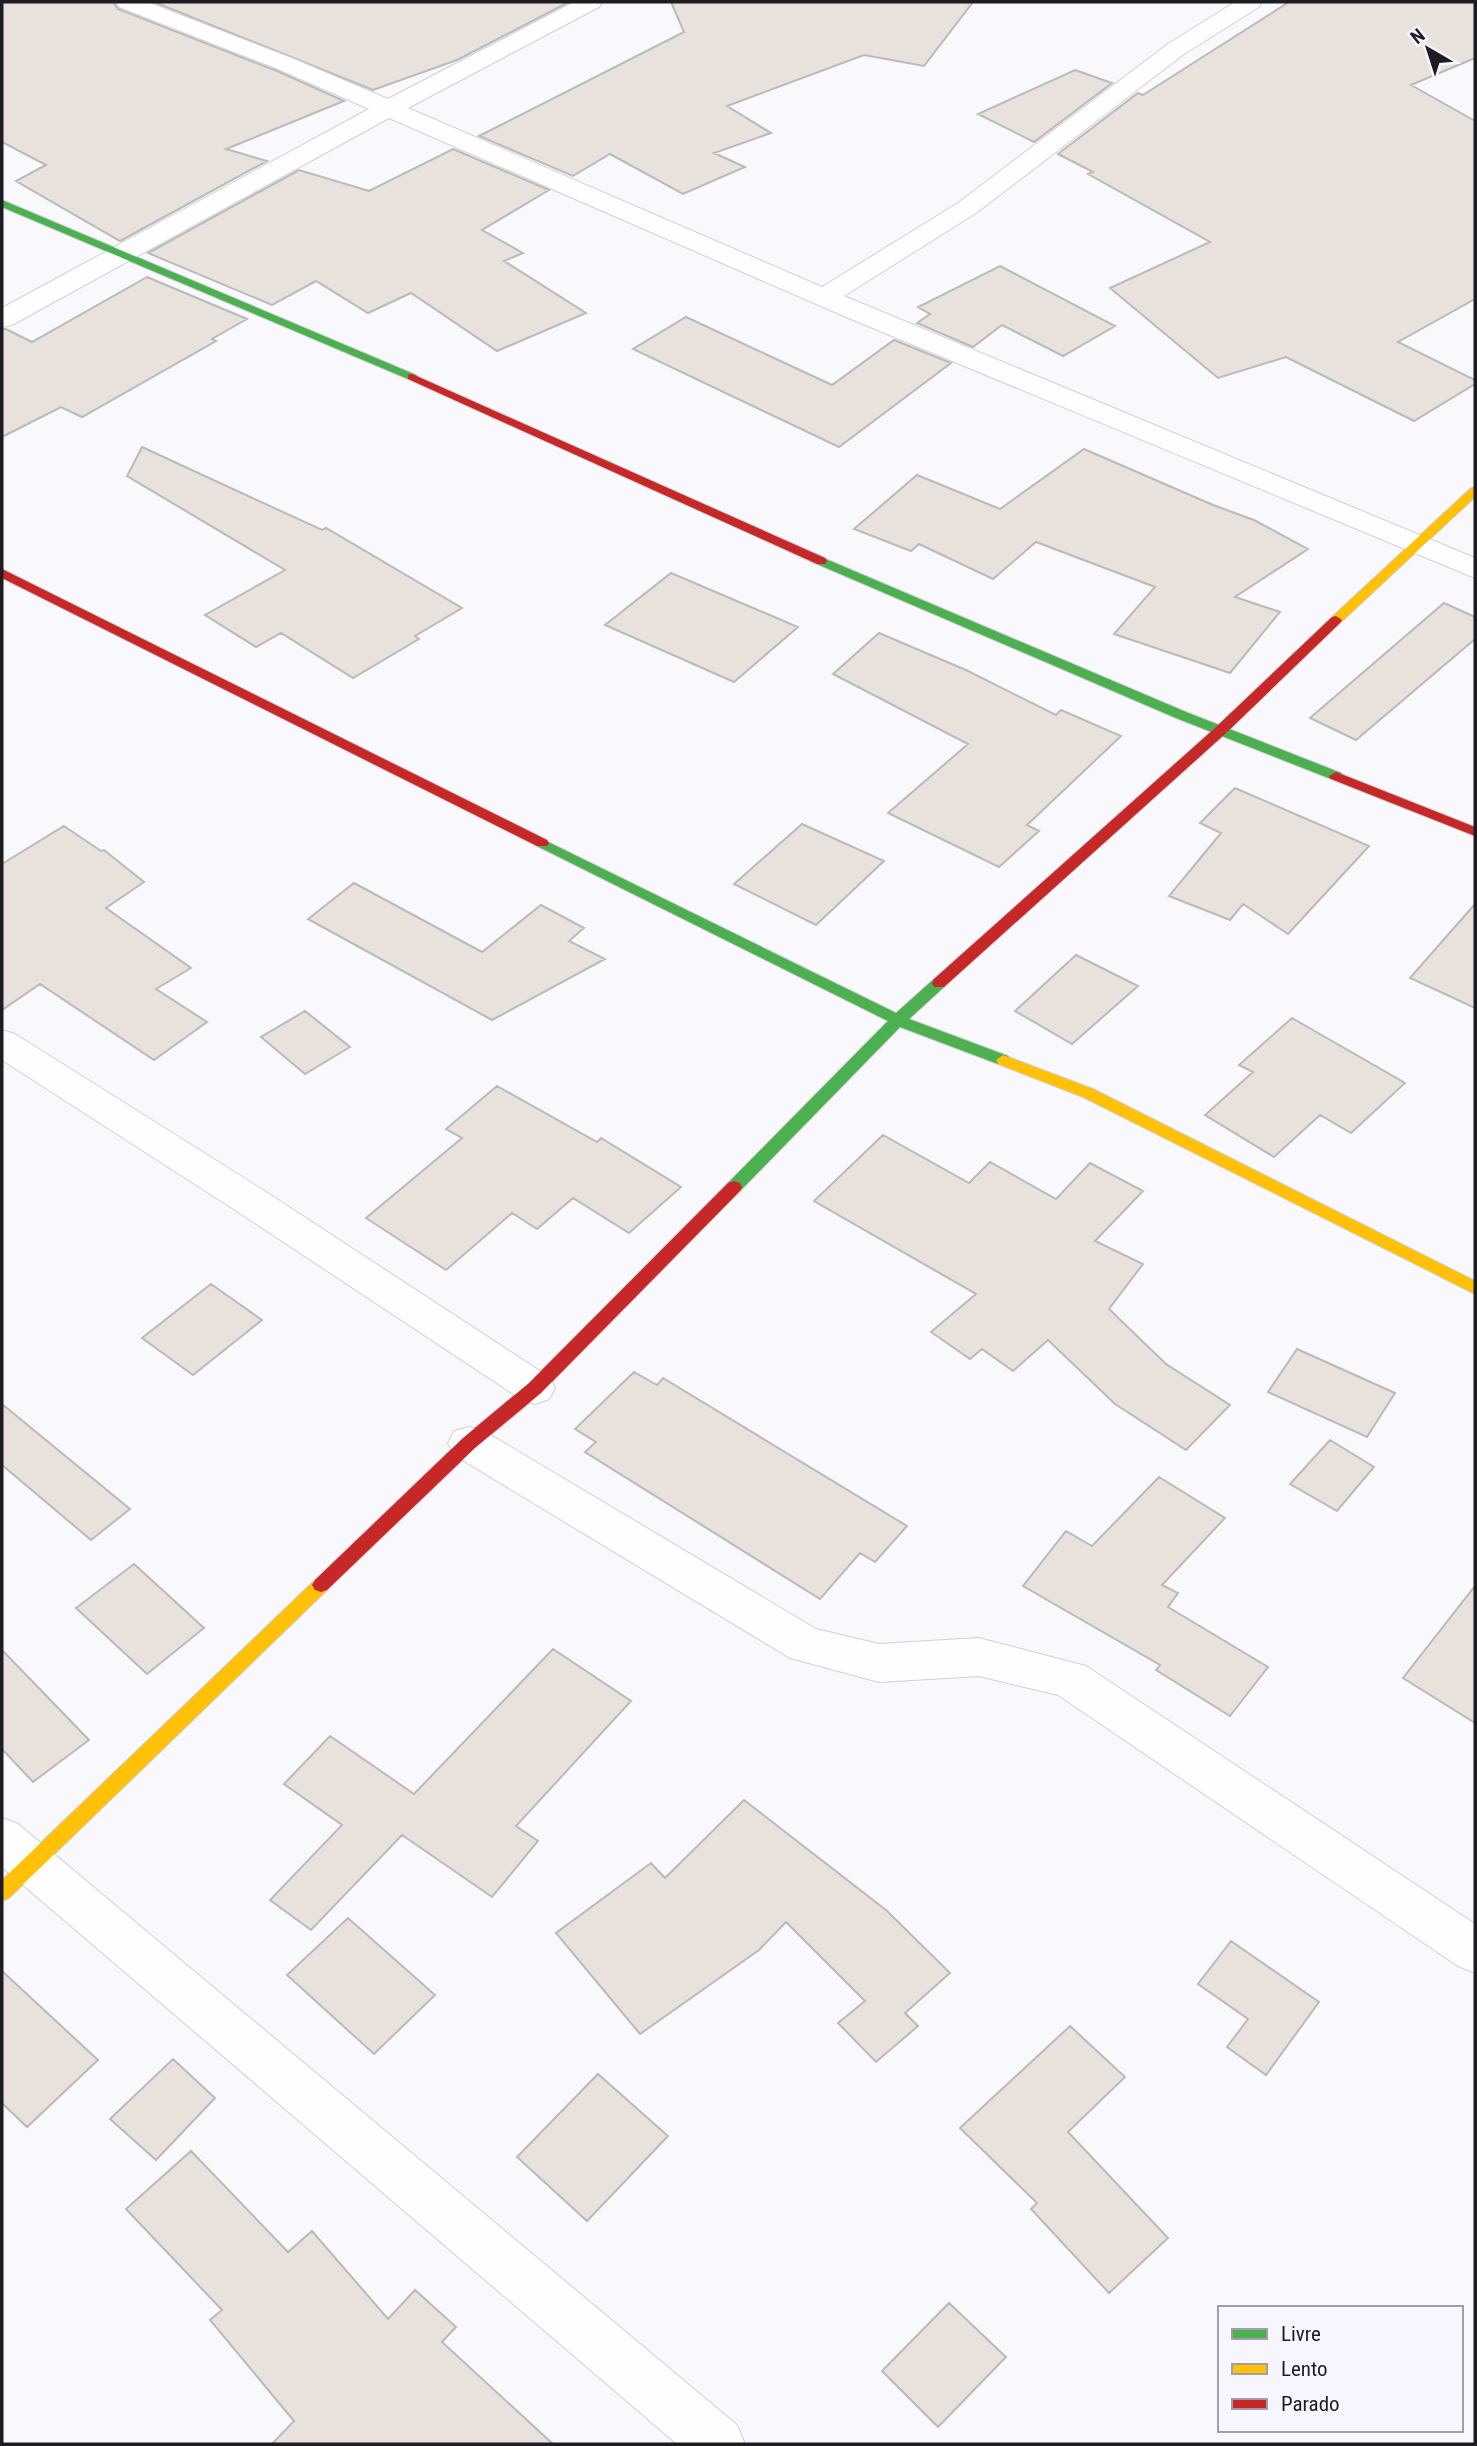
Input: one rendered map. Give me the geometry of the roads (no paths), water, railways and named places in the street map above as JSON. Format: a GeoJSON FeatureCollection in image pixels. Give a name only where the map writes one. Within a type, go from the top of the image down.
{"type":"FeatureCollection","features":[{"type":"Feature","properties":{"kind":"street"},"geometry":{"type":"LineString","coordinates":[[127,2],[389,108],[824,297],[1475,569]]}},
{"type":"Feature","properties":{"kind":"street"},"geometry":{"type":"LineString","coordinates":[[2,319],[389,108],[591,2]]}},
{"type":"Feature","properties":{"kind":"street"},"geometry":{"type":"LineString","coordinates":[[824,297],[967,208],[1176,49],[1251,2]]}},
{"type":"Feature","properties":{"kind":"street"},"geometry":{"type":"LineString","coordinates":[[2,203],[388,367],[844,571],[1220,731],[1475,832]]}},
{"type":"Feature","properties":{"kind":"street"},"geometry":{"type":"LineString","coordinates":[[718,2444],[12,1865],[469,1443],[535,1388],[898,1020],[1220,731],[1415,544],[1475,491]]}},
{"type":"Feature","properties":{"kind":"street"},"geometry":{"type":"LineString","coordinates":[[2,573],[898,1020],[1088,1093],[1475,1288]]}},
{"type":"Feature","properties":{"kind":"street"},"geometry":{"type":"LineString","coordinates":[[2,1044],[249,1200],[535,1388]]}},
{"type":"Feature","properties":{"kind":"street"},"geometry":{"type":"LineString","coordinates":[[469,1443],[805,1645],[879,1663],[979,1657],[1070,1679],[1475,1951]]}}]}
